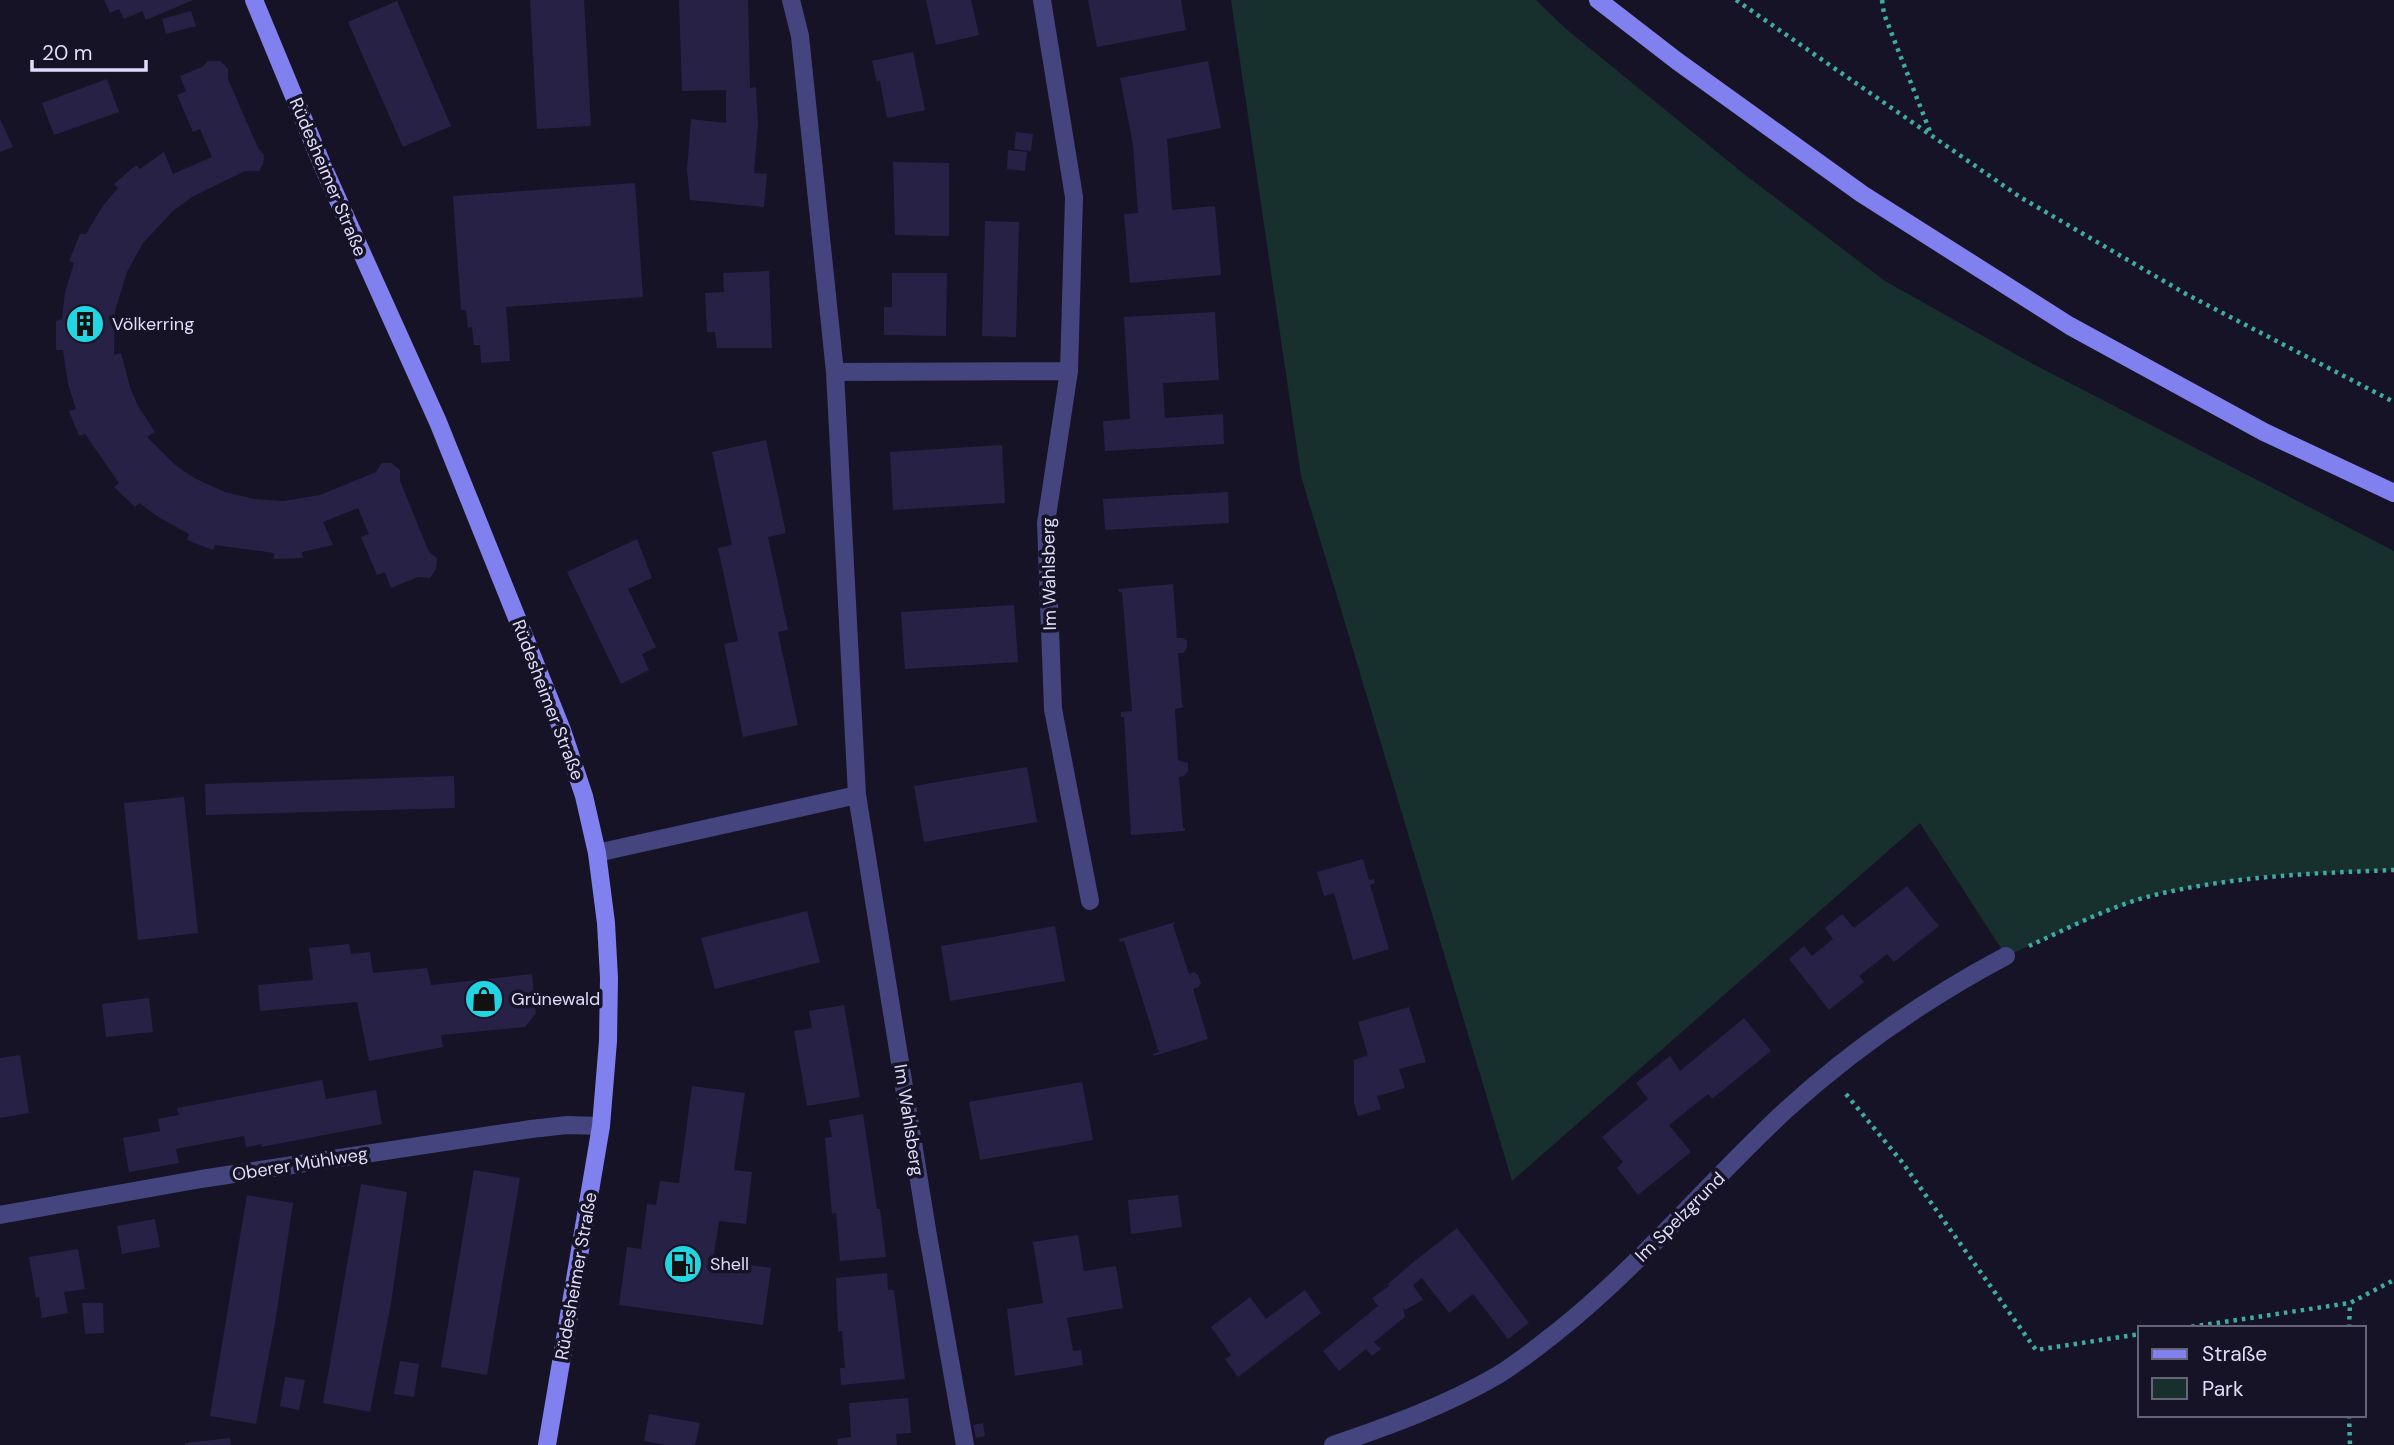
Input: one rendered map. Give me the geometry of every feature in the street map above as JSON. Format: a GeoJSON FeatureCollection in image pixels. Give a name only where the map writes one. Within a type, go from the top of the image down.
{"type":"FeatureCollection","features":[{"type":"Feature","properties":{"kind":"street","name":"Rüdesheimer Straße"},"geometry":{"type":"LineString","coordinates":[[254,0],[324,169],[438,422],[562,730],[584,796],[597,853],[606,923],[609,978],[608,1041],[601,1126],[547,1445]]}},
{"type":"Feature","properties":{"kind":"street","name":"Im Wahlsberg"},"geometry":{"type":"LineString","coordinates":[[791,0],[800,36],[835,372],[857,795],[927,1230],[965,1445]]}},
{"type":"Feature","properties":{"kind":"street","name":"Im Wahlsberg"},"geometry":{"type":"LineString","coordinates":[[1042,0],[1074,197],[1069,371],[1046,523],[1054,709],[1090,901]]}},
{"type":"Feature","properties":{"kind":"street"},"geometry":{"type":"LineString","coordinates":[[1598,0],[1677,61],[1862,194],[2070,326],[2264,432],[2394,493]]}},
{"type":"Feature","properties":{"kind":"street"},"geometry":{"type":"LineString","coordinates":[[835,372],[1069,371]]}},
{"type":"Feature","properties":{"kind":"street"},"geometry":{"type":"LineString","coordinates":[[597,853],[857,795]]}},
{"type":"Feature","properties":{"kind":"street","name":"Im Spelzgrund"},"geometry":{"type":"LineString","coordinates":[[1333,1445],[1436,1406],[1499,1374],[1543,1343],[1596,1301],[1786,1110],[1829,1074],[1908,1013],[1969,975],[2006,956]]}},
{"type":"Feature","properties":{"kind":"street","name":"Oberer Mühlweg"},"geometry":{"type":"LineString","coordinates":[[0,1215],[201,1179],[531,1129],[567,1125],[601,1126]]}},
{"type":"Feature","properties":{"kind":"path"},"geometry":{"type":"LineString","coordinates":[[1736,0],[2020,197],[2186,294],[2394,402]]}},
{"type":"Feature","properties":{"kind":"path"},"geometry":{"type":"LineString","coordinates":[[1882,0],[1884,14],[1931,135]]}},
{"type":"Feature","properties":{"kind":"path"},"geometry":{"type":"LineString","coordinates":[[2006,956],[2156,894],[2261,876],[2394,870]]}},
{"type":"Feature","properties":{"kind":"path"},"geometry":{"type":"LineString","coordinates":[[1829,1074],[1902,1162],[2036,1350],[2138,1334]]}},
{"type":"Feature","properties":{"kind":"path"},"geometry":{"type":"LineString","coordinates":[[2196,1326],[2350,1303],[2394,1280]]}},
{"type":"Feature","properties":{"kind":"path"},"geometry":{"type":"LineString","coordinates":[[2349,1326],[2350,1303]]}},
{"type":"Feature","properties":{"kind":"path"},"geometry":{"type":"LineString","coordinates":[[2349,1417],[2350,1445]]}},
{"type":"Feature","properties":{"kind":"green space"},"geometry":{"type":"Polygon","coordinates":[[[1231,0],[1536,0],[1566,29],[1744,174],[1885,281],[2035,365],[2394,551],[2394,870],[2261,876],[2156,894],[2006,956],[1920,823],[1512,1181],[1301,476],[1231,0]]]}},
{"type":"Feature","properties":{"kind":"building"},"geometry":{"type":"Polygon","coordinates":[[[104,0],[193,0],[146,20],[142,11],[124,19],[119,9],[110,13],[104,0]]]}},
{"type":"Feature","properties":{"kind":"building"},"geometry":{"type":"Polygon","coordinates":[[[530,0],[584,0],[591,126],[537,129],[530,0]]]}},
{"type":"Feature","properties":{"kind":"building"},"geometry":{"type":"Polygon","coordinates":[[[679,0],[748,0],[750,88],[756,87],[758,125],[754,173],[767,174],[764,207],[690,200],[687,170],[691,119],[726,123],[726,90],[682,91],[679,0]]]}},
{"type":"Feature","properties":{"kind":"building"},"geometry":{"type":"Polygon","coordinates":[[[926,0],[971,0],[979,35],[936,45],[926,0]]]}},
{"type":"Feature","properties":{"kind":"building"},"geometry":{"type":"Polygon","coordinates":[[[1088,0],[1181,0],[1186,30],[1097,47],[1088,0]]]}},
{"type":"Feature","properties":{"kind":"building"},"geometry":{"type":"Polygon","coordinates":[[[397,1],[451,126],[403,147],[348,22],[397,1]]]}},
{"type":"Feature","properties":{"kind":"building"},"geometry":{"type":"Polygon","coordinates":[[[191,11],[196,26],[166,34],[162,19],[191,11]]]}},
{"type":"Feature","properties":{"kind":"building"},"geometry":{"type":"Polygon","coordinates":[[[913,52],[925,110],[887,118],[880,81],[877,82],[872,61],[913,52]]]}},
{"type":"Feature","properties":{"kind":"building","name":"Völkerring"},"geometry":{"type":"Polygon","coordinates":[[[208,61],[220,61],[228,69],[228,79],[258,148],[264,155],[263,164],[259,171],[245,171],[192,197],[173,211],[143,243],[127,272],[115,311],[114,355],[121,353],[138,406],[155,432],[147,437],[174,464],[194,478],[225,492],[254,499],[283,501],[320,495],[376,472],[382,463],[391,463],[400,470],[400,481],[429,552],[437,558],[436,569],[430,578],[418,577],[391,588],[385,572],[377,575],[361,537],[369,534],[358,508],[323,522],[333,545],[302,552],[303,558],[274,559],[274,553],[215,545],[213,550],[187,540],[189,534],[139,503],[135,507],[114,487],[119,483],[85,434],[79,436],[69,411],[76,409],[68,384],[63,350],[56,350],[56,321],[62,319],[65,292],[74,263],[69,261],[80,234],[86,234],[102,207],[118,188],[114,184],[136,165],[140,169],[164,152],[173,174],[212,157],[200,129],[193,132],[177,95],[186,91],[180,76],[202,67],[208,61]]]}},
{"type":"Feature","properties":{"kind":"building"},"geometry":{"type":"Polygon","coordinates":[[[1208,61],[1221,128],[1167,139],[1172,210],[1215,206],[1221,275],[1130,283],[1124,214],[1138,213],[1133,145],[1120,78],[1208,61]]]}},
{"type":"Feature","properties":{"kind":"building"},"geometry":{"type":"Polygon","coordinates":[[[107,79],[119,112],[54,135],[42,103],[107,79]]]}},
{"type":"Feature","properties":{"kind":"building"},"geometry":{"type":"Polygon","coordinates":[[[0,119],[13,147],[0,152],[0,119]]]}},
{"type":"Feature","properties":{"kind":"building"},"geometry":{"type":"Polygon","coordinates":[[[1016,132],[1033,134],[1031,151],[1014,149],[1016,132]]]}},
{"type":"Feature","properties":{"kind":"building"},"geometry":{"type":"Polygon","coordinates":[[[1008,150],[1027,152],[1025,171],[1007,169],[1008,150]]]}},
{"type":"Feature","properties":{"kind":"building"},"geometry":{"type":"Polygon","coordinates":[[[893,162],[949,163],[949,236],[895,235],[893,162]]]}},
{"type":"Feature","properties":{"kind":"building"},"geometry":{"type":"Polygon","coordinates":[[[635,183],[643,297],[506,307],[510,361],[481,363],[480,345],[474,345],[466,310],[461,310],[453,196],[635,183]]]}},
{"type":"Feature","properties":{"kind":"building"},"geometry":{"type":"Polygon","coordinates":[[[985,221],[1019,222],[1016,337],[982,336],[985,221]]]}},
{"type":"Feature","properties":{"kind":"building"},"geometry":{"type":"Polygon","coordinates":[[[769,271],[772,348],[717,348],[715,332],[707,332],[705,293],[724,292],[723,273],[769,271]]]}},
{"type":"Feature","properties":{"kind":"building"},"geometry":{"type":"Polygon","coordinates":[[[892,273],[947,273],[946,336],[884,335],[884,307],[892,307],[892,273]]]}},
{"type":"Feature","properties":{"kind":"building"},"geometry":{"type":"Polygon","coordinates":[[[1215,312],[1219,380],[1163,383],[1165,418],[1223,414],[1224,444],[1105,451],[1103,421],[1130,419],[1124,317],[1215,312]]]}},
{"type":"Feature","properties":{"kind":"building"},"geometry":{"type":"Polygon","coordinates":[[[766,440],[786,533],[768,537],[788,630],[778,632],[798,725],[743,737],[724,644],[738,641],[718,548],[732,545],[712,452],[766,440]]]}},
{"type":"Feature","properties":{"kind":"building"},"geometry":{"type":"Polygon","coordinates":[[[1002,445],[1005,503],[893,510],[890,452],[1002,445]]]}},
{"type":"Feature","properties":{"kind":"building"},"geometry":{"type":"Polygon","coordinates":[[[1228,492],[1229,523],[1105,530],[1103,499],[1228,492]]]}},
{"type":"Feature","properties":{"kind":"building"},"geometry":{"type":"Polygon","coordinates":[[[637,539],[652,578],[628,589],[656,647],[642,654],[649,670],[621,684],[567,572],[637,539]]]}},
{"type":"Feature","properties":{"kind":"building"},"geometry":{"type":"Polygon","coordinates":[[[1173,584],[1177,638],[1187,641],[1187,648],[1183,653],[1178,653],[1184,707],[1175,709],[1178,760],[1188,763],[1188,771],[1179,777],[1185,831],[1131,835],[1124,717],[1121,717],[1121,712],[1132,711],[1122,592],[1118,589],[1173,584]]]}},
{"type":"Feature","properties":{"kind":"building"},"geometry":{"type":"Polygon","coordinates":[[[1014,605],[1018,662],[905,669],[901,612],[1014,605]]]}},
{"type":"Feature","properties":{"kind":"building"},"geometry":{"type":"Polygon","coordinates":[[[1027,767],[1037,822],[924,842],[914,786],[1027,767]]]}},
{"type":"Feature","properties":{"kind":"building"},"geometry":{"type":"Polygon","coordinates":[[[454,776],[455,808],[206,815],[205,784],[454,776]]]}},
{"type":"Feature","properties":{"kind":"building"},"geometry":{"type":"Polygon","coordinates":[[[184,797],[198,933],[138,940],[124,803],[184,797]]]}},
{"type":"Feature","properties":{"kind":"building"},"geometry":{"type":"Polygon","coordinates":[[[1363,859],[1369,880],[1374,879],[1375,883],[1370,885],[1389,949],[1353,960],[1334,893],[1324,896],[1317,872],[1363,859]]]}},
{"type":"Feature","properties":{"kind":"building"},"geometry":{"type":"Polygon","coordinates":[[[1907,886],[1939,926],[1894,962],[1887,954],[1859,976],[1864,982],[1829,1010],[1789,959],[1804,946],[1812,956],[1833,939],[1825,928],[1842,914],[1854,928],[1907,886]]]}},
{"type":"Feature","properties":{"kind":"building"},"geometry":{"type":"Polygon","coordinates":[[[807,911],[820,962],[715,989],[701,938],[807,911]]]}},
{"type":"Feature","properties":{"kind":"building"},"geometry":{"type":"Polygon","coordinates":[[[1175,922],[1173,925],[1189,974],[1194,972],[1198,975],[1201,983],[1193,989],[1208,1039],[1154,1056],[1153,1054],[1159,1052],[1124,941],[1120,942],[1119,939],[1175,922]]]}},
{"type":"Feature","properties":{"kind":"building"},"geometry":{"type":"Polygon","coordinates":[[[1055,926],[1065,981],[950,1001],[941,946],[1055,926]]]}},
{"type":"Feature","properties":{"kind":"building"},"geometry":{"type":"Polygon","coordinates":[[[349,944],[351,954],[370,952],[373,973],[427,968],[431,985],[532,974],[536,1013],[525,1027],[441,1035],[443,1047],[369,1061],[357,1002],[260,1011],[258,985],[313,980],[309,948],[349,944]]]}},
{"type":"Feature","properties":{"kind":"building"},"geometry":{"type":"Polygon","coordinates":[[[149,998],[153,1032],[106,1037],[102,1004],[149,998]]]}},
{"type":"Feature","properties":{"kind":"building"},"geometry":{"type":"Polygon","coordinates":[[[844,1005],[860,1097],[807,1106],[794,1031],[812,1028],[809,1011],[844,1005]]]}},
{"type":"Feature","properties":{"kind":"building"},"geometry":{"type":"Polygon","coordinates":[[[1409,1007],[1426,1062],[1399,1069],[1405,1088],[1377,1096],[1381,1109],[1358,1116],[1354,1103],[1354,1060],[1368,1055],[1358,1022],[1409,1007]]]}},
{"type":"Feature","properties":{"kind":"building"},"geometry":{"type":"Polygon","coordinates":[[[1744,1018],[1771,1051],[1712,1099],[1708,1094],[1669,1125],[1691,1152],[1638,1195],[1617,1168],[1623,1162],[1602,1137],[1648,1099],[1636,1083],[1670,1056],[1680,1071],[1744,1018]]]}},
{"type":"Feature","properties":{"kind":"building"},"geometry":{"type":"Polygon","coordinates":[[[20,1055],[29,1113],[0,1118],[0,1058],[20,1055]]]}},
{"type":"Feature","properties":{"kind":"building"},"geometry":{"type":"Polygon","coordinates":[[[322,1080],[326,1099],[376,1090],[382,1124],[261,1147],[262,1144],[246,1147],[244,1136],[176,1149],[179,1163],[129,1172],[123,1138],[160,1131],[158,1119],[179,1115],[177,1108],[322,1080]]]}},
{"type":"Feature","properties":{"kind":"building"},"geometry":{"type":"Polygon","coordinates":[[[1082,1082],[1093,1140],[980,1160],[969,1102],[1082,1082]]]}},
{"type":"Feature","properties":{"kind":"building"},"geometry":{"type":"Polygon","coordinates":[[[692,1086],[745,1093],[734,1170],[752,1172],[746,1224],[719,1221],[713,1260],[771,1268],[763,1325],[619,1305],[627,1247],[641,1249],[647,1204],[656,1205],[660,1181],[679,1183],[692,1086]]]}},
{"type":"Feature","properties":{"kind":"building"},"geometry":{"type":"Polygon","coordinates":[[[863,1114],[886,1257],[840,1261],[836,1213],[832,1214],[825,1138],[832,1137],[829,1120],[863,1114]]]}},
{"type":"Feature","properties":{"kind":"building"},"geometry":{"type":"Polygon","coordinates":[[[474,1170],[520,1178],[487,1375],[441,1367],[474,1170]]]}},
{"type":"Feature","properties":{"kind":"building"},"geometry":{"type":"Polygon","coordinates":[[[361,1184],[407,1192],[391,1303],[370,1412],[323,1403],[361,1184]]]}},
{"type":"Feature","properties":{"kind":"building"},"geometry":{"type":"Polygon","coordinates":[[[247,1195],[293,1203],[256,1424],[210,1416],[247,1195]]]}},
{"type":"Feature","properties":{"kind":"building"},"geometry":{"type":"Polygon","coordinates":[[[1178,1195],[1182,1227],[1131,1234],[1128,1200],[1178,1195]]]}},
{"type":"Feature","properties":{"kind":"building"},"geometry":{"type":"Polygon","coordinates":[[[155,1219],[160,1247],[122,1254],[117,1226],[155,1219]]]}},
{"type":"Feature","properties":{"kind":"building"},"geometry":{"type":"Polygon","coordinates":[[[1457,1228],[1529,1323],[1508,1339],[1473,1294],[1449,1313],[1422,1278],[1413,1285],[1423,1300],[1405,1310],[1403,1307],[1405,1317],[1374,1342],[1381,1349],[1372,1356],[1366,1349],[1339,1371],[1323,1351],[1378,1306],[1372,1298],[1457,1228]]]}},
{"type":"Feature","properties":{"kind":"building"},"geometry":{"type":"Polygon","coordinates":[[[1078,1235],[1084,1271],[1116,1266],[1123,1308],[1067,1318],[1073,1351],[1081,1350],[1083,1365],[1015,1376],[1007,1309],[1043,1303],[1033,1242],[1078,1235]]]}},
{"type":"Feature","properties":{"kind":"building"},"geometry":{"type":"Polygon","coordinates":[[[78,1249],[85,1289],[64,1292],[68,1313],[42,1318],[29,1257],[78,1249]]]}},
{"type":"Feature","properties":{"kind":"building"},"geometry":{"type":"Polygon","coordinates":[[[887,1273],[888,1290],[894,1290],[905,1379],[841,1385],[840,1368],[845,1368],[842,1331],[838,1332],[836,1278],[887,1273]]]}},
{"type":"Feature","properties":{"kind":"building"},"geometry":{"type":"Polygon","coordinates":[[[1305,1290],[1321,1313],[1238,1377],[1225,1359],[1231,1355],[1211,1327],[1250,1297],[1266,1319],[1305,1290]]]}},
{"type":"Feature","properties":{"kind":"building"},"geometry":{"type":"Polygon","coordinates":[[[82,1303],[103,1303],[104,1333],[85,1334],[82,1303]]]}},
{"type":"Feature","properties":{"kind":"building"},"geometry":{"type":"Polygon","coordinates":[[[400,1361],[419,1364],[414,1397],[394,1394],[400,1361]]]}},
{"type":"Feature","properties":{"kind":"building"},"geometry":{"type":"Polygon","coordinates":[[[285,1377],[305,1380],[299,1410],[280,1406],[285,1377]]]}},
{"type":"Feature","properties":{"kind":"building"},"geometry":{"type":"Polygon","coordinates":[[[908,1398],[911,1433],[896,1434],[897,1445],[838,1445],[837,1439],[851,1437],[849,1403],[908,1398]]]}},
{"type":"Feature","properties":{"kind":"building"},"geometry":{"type":"Polygon","coordinates":[[[649,1414],[700,1423],[695,1445],[666,1445],[644,1441],[649,1414]]]}},
{"type":"Feature","properties":{"kind":"building"},"geometry":{"type":"Polygon","coordinates":[[[983,1423],[985,1436],[976,1438],[973,1425],[983,1423]]]}},
{"type":"Feature","properties":{"kind":"building"},"geometry":{"type":"Polygon","coordinates":[[[230,1438],[231,1445],[185,1445],[185,1443],[230,1438]]]}},
{"type":"Feature","properties":{"kind":"place","name":"Völkerring"},"geometry":{"type":"Point","coordinates":[85,324]}},
{"type":"Feature","properties":{"kind":"place","name":"Grünewald"},"geometry":{"type":"Point","coordinates":[484,999]}},
{"type":"Feature","properties":{"kind":"place","name":"Shell"},"geometry":{"type":"Point","coordinates":[683,1264]}}]}
